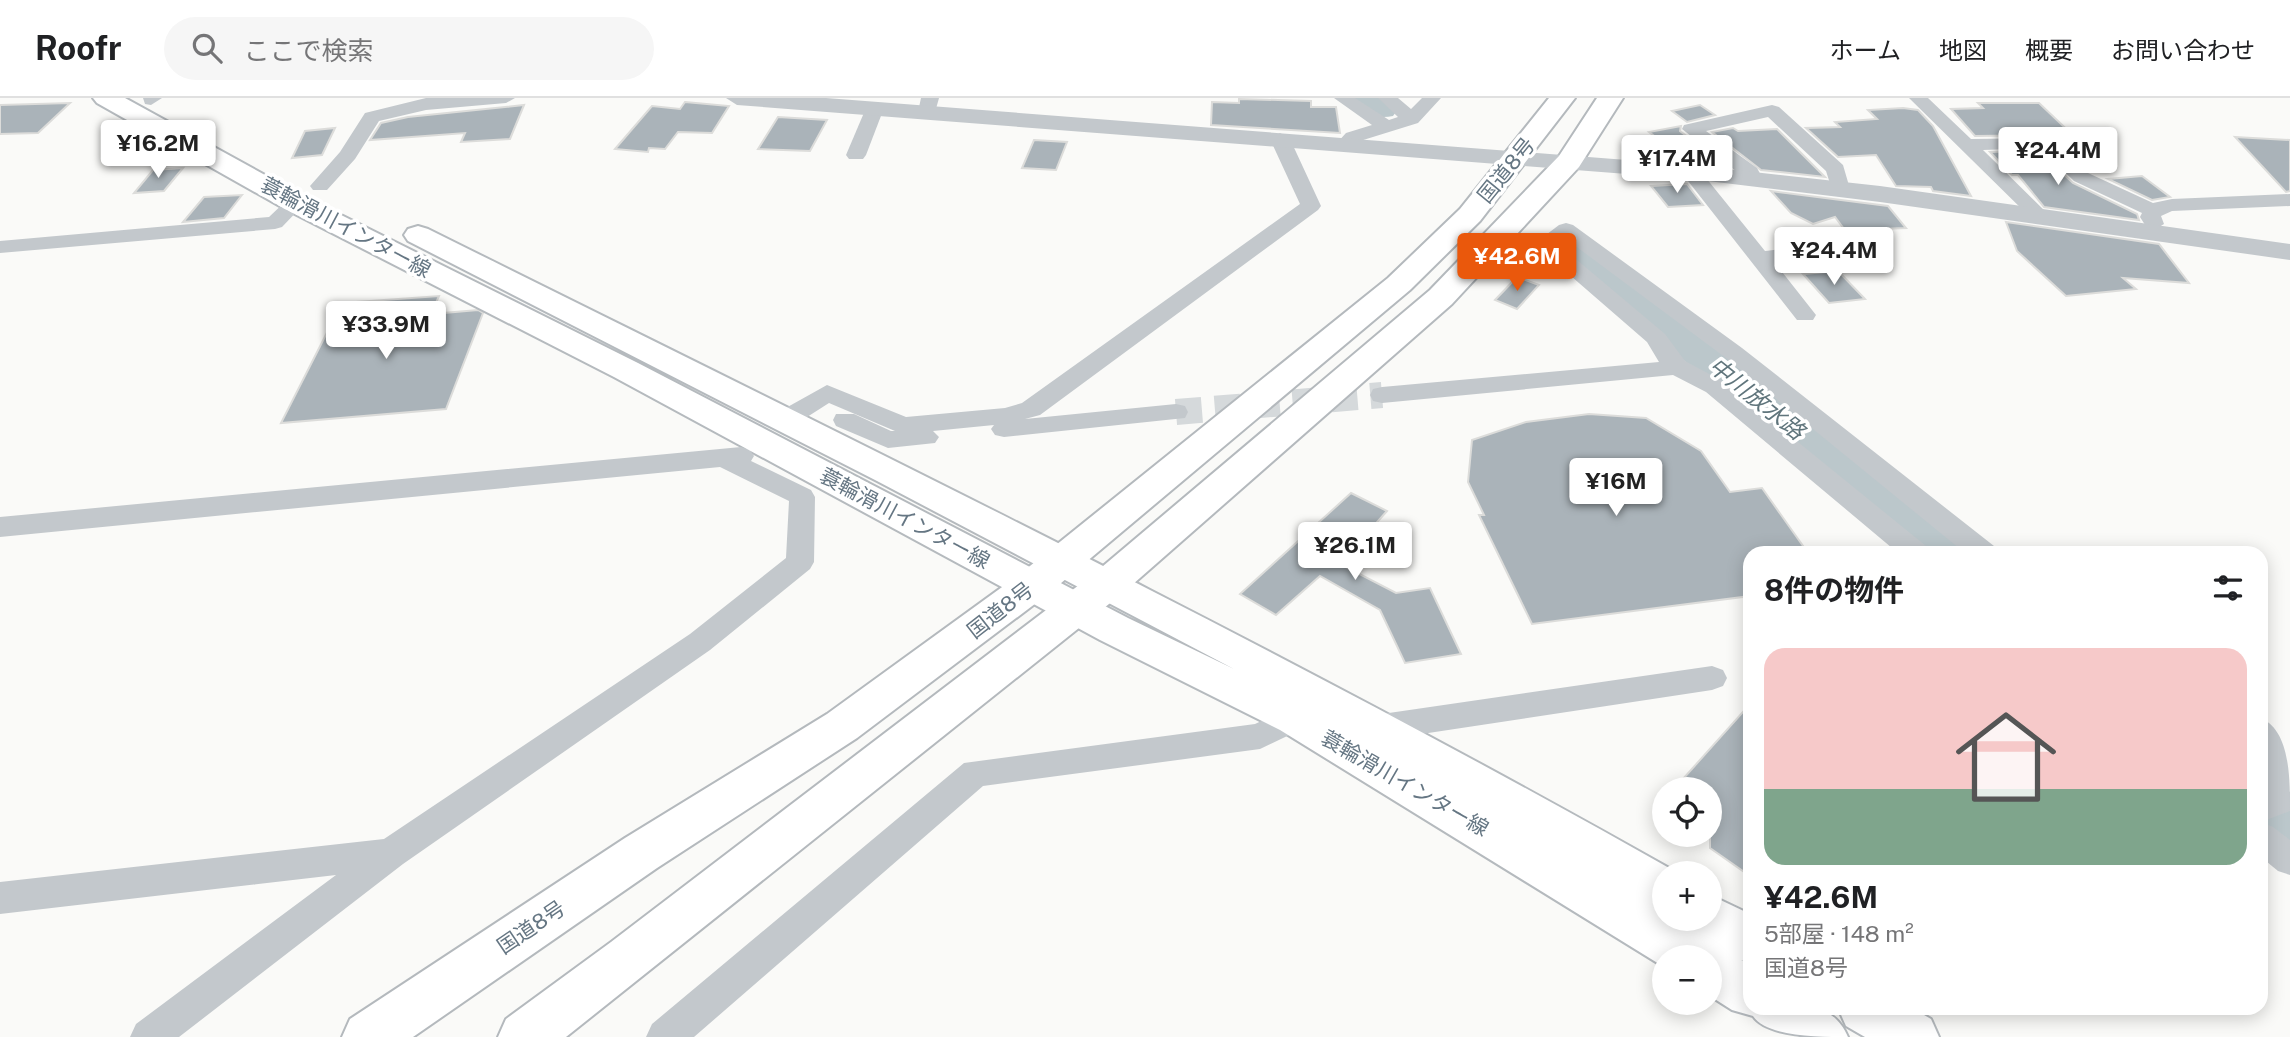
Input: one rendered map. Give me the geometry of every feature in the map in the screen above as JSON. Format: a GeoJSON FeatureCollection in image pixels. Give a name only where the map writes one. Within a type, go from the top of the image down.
{"type":"FeatureCollection","features":[{"type":"Feature","properties":{"kind":"main road","name":"蓑輪滑川インター線"},"geometry":{"type":"LineString","coordinates":[[106,98],[308,194]]}},
{"type":"Feature","properties":{"kind":"main road","name":"国道8号"},"geometry":{"type":"LineString","coordinates":[[368,1037],[641,853],[842,726],[1049,572],[1399,284],[1470,215],[1562,98]]}},
{"type":"Feature","properties":{"kind":"main road","name":"国道8号"},"geometry":{"type":"LineString","coordinates":[[523,1037],[640,951],[1093,595],[1441,297],[1569,160],[1610,98]]}},
{"type":"Feature","properties":{"kind":"main road","name":"蓑輪滑川インター線"},"geometry":{"type":"LineString","coordinates":[[151,99],[308,194],[626,370],[775,432],[1093,595],[1382,727],[1652,883]]}},
{"type":"Feature","properties":{"kind":"main road","name":"蓑輪滑川インター線"},"geometry":{"type":"LineString","coordinates":[[1093,595],[1295,719],[1497,836],[1674,945]]}},
{"type":"Feature","properties":{"kind":"main road"},"geometry":{"type":"LineString","coordinates":[[1722,923],[1743,936]]}},
{"type":"Feature","properties":{"kind":"main road"},"geometry":{"type":"LineString","coordinates":[[1722,976],[1743,989]]}},
{"type":"Feature","properties":{"kind":"main road"},"geometry":{"type":"LineString","coordinates":[[1786,1015],[1822,1037]]}},
{"type":"Feature","properties":{"kind":"main road"},"geometry":{"type":"LineString","coordinates":[[1876,1015],[1913,1037]]}},
{"type":"Feature","properties":{"kind":"street"},"geometry":{"type":"LineString","coordinates":[[0,247],[275,223],[348,155],[372,117],[426,104],[506,98]]}},
{"type":"Feature","properties":{"kind":"street"},"geometry":{"type":"LineString","coordinates":[[737,98],[875,108],[929,105],[1280,139],[1569,160],[1840,189],[2041,217],[2157,222],[2290,252]]}},
{"type":"Feature","properties":{"kind":"street"},"geometry":{"type":"LineString","coordinates":[[1343,98],[1386,126]]}},
{"type":"Feature","properties":{"kind":"street"},"geometry":{"type":"LineString","coordinates":[[1387,98],[1410,119]]}},
{"type":"Feature","properties":{"kind":"street"},"geometry":{"type":"LineString","coordinates":[[1346,144],[1353,137],[1410,119],[1432,98]]}},
{"type":"Feature","properties":{"kind":"street"},"geometry":{"type":"LineString","coordinates":[[1918,98],[2041,217]]}},
{"type":"Feature","properties":{"kind":"street"},"geometry":{"type":"LineString","coordinates":[[1753,179],[1750,172],[1691,129],[1766,104],[1836,169],[1840,189]]}},
{"type":"Feature","properties":{"kind":"street"},"geometry":{"type":"LineString","coordinates":[[856,155],[875,108]]}},
{"type":"Feature","properties":{"kind":"street"},"geometry":{"type":"LineString","coordinates":[[0,527],[750,454],[811,403],[828,393],[903,425],[1005,416],[1031,409],[1311,206],[1280,139]]}},
{"type":"Feature","properties":{"kind":"street"},"geometry":{"type":"LineString","coordinates":[[1967,145],[2045,142],[2081,177],[2157,222]]}},
{"type":"Feature","properties":{"kind":"street"},"geometry":{"type":"LineString","coordinates":[[1690,172],[1805,315]]}},
{"type":"Feature","properties":{"kind":"street"},"geometry":{"type":"LineString","coordinates":[[2157,222],[2172,205],[2290,200]]}},
{"type":"Feature","properties":{"kind":"street"},"geometry":{"type":"LineString","coordinates":[[1908,546],[1715,387],[1696,382],[1661,350],[1657,339],[1545,244],[1566,229],[1734,353],[1975,546]]}},
{"type":"Feature","properties":{"kind":"street"},"geometry":{"type":"LineString","coordinates":[[1759,258],[1821,251],[1872,258]]}},
{"type":"Feature","properties":{"kind":"street"},"geometry":{"type":"LineString","coordinates":[[1382,395],[1681,367]]}},
{"type":"Feature","properties":{"kind":"street"},"geometry":{"type":"LineString","coordinates":[[811,403],[888,440],[1176,412]]}},
{"type":"Feature","properties":{"kind":"street"},"geometry":{"type":"LineString","coordinates":[[149,1037],[391,853],[700,642],[800,562],[802,497],[724,458]]}},
{"type":"Feature","properties":{"kind":"street"},"geometry":{"type":"LineString","coordinates":[[1874,518],[1917,502]]}},
{"type":"Feature","properties":{"kind":"street"},"geometry":{"type":"LineString","coordinates":[[1382,727],[1712,678]]}},
{"type":"Feature","properties":{"kind":"street"},"geometry":{"type":"LineString","coordinates":[[665,1037],[975,773],[1260,736],[1295,719]]}},
{"type":"Feature","properties":{"kind":"street"},"geometry":{"type":"LineString","coordinates":[[2268,739],[2274,745],[2279,800]]}},
{"type":"Feature","properties":{"kind":"street"},"geometry":{"type":"LineString","coordinates":[[2268,843],[2290,860]]}},
{"type":"Feature","properties":{"kind":"street"},"geometry":{"type":"LineString","coordinates":[[0,898],[391,853]]}},
{"type":"Feature","properties":{"kind":"building"},"geometry":{"type":"Polygon","coordinates":[[[1239,99],[1311,101],[1311,107],[1336,107],[1340,133],[1211,125],[1212,102],[1239,103],[1239,99]]]}},
{"type":"Feature","properties":{"kind":"building"},"geometry":{"type":"Polygon","coordinates":[[[685,102],[729,106],[712,133],[678,132],[665,149],[649,148],[648,152],[615,149],[652,106],[680,109],[685,102]]]}},
{"type":"Feature","properties":{"kind":"building"},"geometry":{"type":"Polygon","coordinates":[[[70,103],[38,133],[0,134],[0,105],[70,103]]]}},
{"type":"Feature","properties":{"kind":"building"},"geometry":{"type":"Polygon","coordinates":[[[1978,103],[2039,103],[2078,140],[2058,140],[2052,135],[1975,136],[1951,109],[1983,108],[1978,103]]]}},
{"type":"Feature","properties":{"kind":"building"},"geometry":{"type":"Polygon","coordinates":[[[524,105],[510,139],[461,142],[465,133],[370,140],[381,123],[408,117],[524,105]]]}},
{"type":"Feature","properties":{"kind":"building"},"geometry":{"type":"Polygon","coordinates":[[[1700,105],[1715,115],[1687,122],[1672,111],[1700,105]]]}},
{"type":"Feature","properties":{"kind":"building"},"geometry":{"type":"Polygon","coordinates":[[[1868,110],[1918,110],[1933,126],[1971,196],[1933,191],[1931,187],[1896,186],[1876,155],[1838,157],[1806,128],[1840,127],[1835,122],[1877,119],[1868,110]]]}},
{"type":"Feature","properties":{"kind":"building"},"geometry":{"type":"Polygon","coordinates":[[[778,117],[827,120],[810,151],[758,149],[778,117]]]}},
{"type":"Feature","properties":{"kind":"building"},"geometry":{"type":"Polygon","coordinates":[[[1681,126],[1680,131],[1718,160],[1689,162],[1649,132],[1681,126]]]}},
{"type":"Feature","properties":{"kind":"building"},"geometry":{"type":"Polygon","coordinates":[[[335,128],[322,155],[292,158],[305,131],[335,128]]]}},
{"type":"Feature","properties":{"kind":"building"},"geometry":{"type":"Polygon","coordinates":[[[1733,128],[1738,131],[1777,129],[1825,177],[1761,170],[1712,132],[1733,128]]]}},
{"type":"Feature","properties":{"kind":"building"},"geometry":{"type":"Polygon","coordinates":[[[2235,137],[2290,140],[2290,191],[2286,192],[2235,137]]]}},
{"type":"Feature","properties":{"kind":"building"},"geometry":{"type":"Polygon","coordinates":[[[1034,140],[1067,142],[1056,170],[1022,168],[1034,140]]]}},
{"type":"Feature","properties":{"kind":"building"},"geometry":{"type":"Polygon","coordinates":[[[2022,151],[2061,172],[2073,183],[2137,214],[2139,220],[2044,207],[2018,175],[2012,175],[1990,152],[2022,151]]]}},
{"type":"Feature","properties":{"kind":"building"},"geometry":{"type":"Polygon","coordinates":[[[183,168],[164,191],[134,193],[153,170],[183,168]]]}},
{"type":"Feature","properties":{"kind":"building"},"geometry":{"type":"Polygon","coordinates":[[[2142,176],[2170,197],[2152,200],[2108,179],[2142,176]]]}},
{"type":"Feature","properties":{"kind":"building"},"geometry":{"type":"Polygon","coordinates":[[[1687,184],[1703,205],[1668,207],[1651,186],[1687,184]]]}},
{"type":"Feature","properties":{"kind":"building"},"geometry":{"type":"Polygon","coordinates":[[[1771,191],[1888,206],[1906,228],[1878,229],[1887,252],[1856,245],[1835,217],[1813,224],[1791,213],[1771,191]]]}},
{"type":"Feature","properties":{"kind":"building"},"geometry":{"type":"Polygon","coordinates":[[[242,195],[224,218],[183,222],[204,197],[242,195]]]}},
{"type":"Feature","properties":{"kind":"building"},"geometry":{"type":"Polygon","coordinates":[[[2006,222],[2159,244],[2189,283],[2123,278],[2136,289],[2066,296],[2017,251],[2006,222]]]}},
{"type":"Feature","properties":{"kind":"building"},"geometry":{"type":"Polygon","coordinates":[[[1838,271],[1865,299],[1829,303],[1803,274],[1838,271]]]}},
{"type":"Feature","properties":{"kind":"building"},"geometry":{"type":"Polygon","coordinates":[[[1517,277],[1539,285],[1517,309],[1495,300],[1517,277]]]}},
{"type":"Feature","properties":{"kind":"building"},"geometry":{"type":"Polygon","coordinates":[[[439,296],[431,314],[478,310],[483,313],[446,409],[281,423],[342,303],[439,296]]]}},
{"type":"Feature","properties":{"kind":"building"},"geometry":{"type":"Polygon","coordinates":[[[1589,414],[1646,418],[1701,451],[1730,492],[1762,488],[1803,546],[1743,546],[1743,597],[1532,624],[1479,515],[1484,515],[1468,482],[1472,440],[1526,422],[1589,414]]]}},
{"type":"Feature","properties":{"kind":"building"},"geometry":{"type":"Polygon","coordinates":[[[1351,493],[1387,511],[1340,564],[1396,593],[1430,588],[1461,654],[1405,663],[1380,610],[1320,576],[1276,615],[1240,594],[1351,493]]]}},
{"type":"Feature","properties":{"kind":"building"},"geometry":{"type":"Polygon","coordinates":[[[1743,712],[1743,871],[1710,848],[1722,847],[1722,777],[1685,777],[1743,712]]]}},
{"type":"Feature","properties":{"kind":"waterway","name":"中川放水路"},"geometry":{"type":"LineString","coordinates":[[1364,98],[1382,109]]}},
{"type":"Feature","properties":{"kind":"waterway","name":"中川放水路"},"geometry":{"type":"LineString","coordinates":[[1566,244],[1939,546]]}},
{"type":"Feature","properties":{"kind":"waterway","name":"中川放水路"},"geometry":{"type":"LineString","coordinates":[[2268,809],[2290,827]]}},
{"type":"Feature","properties":{"kind":"tunnel"},"geometry":{"type":"LineString","coordinates":[[1176,412],[1382,395]]}}]}
